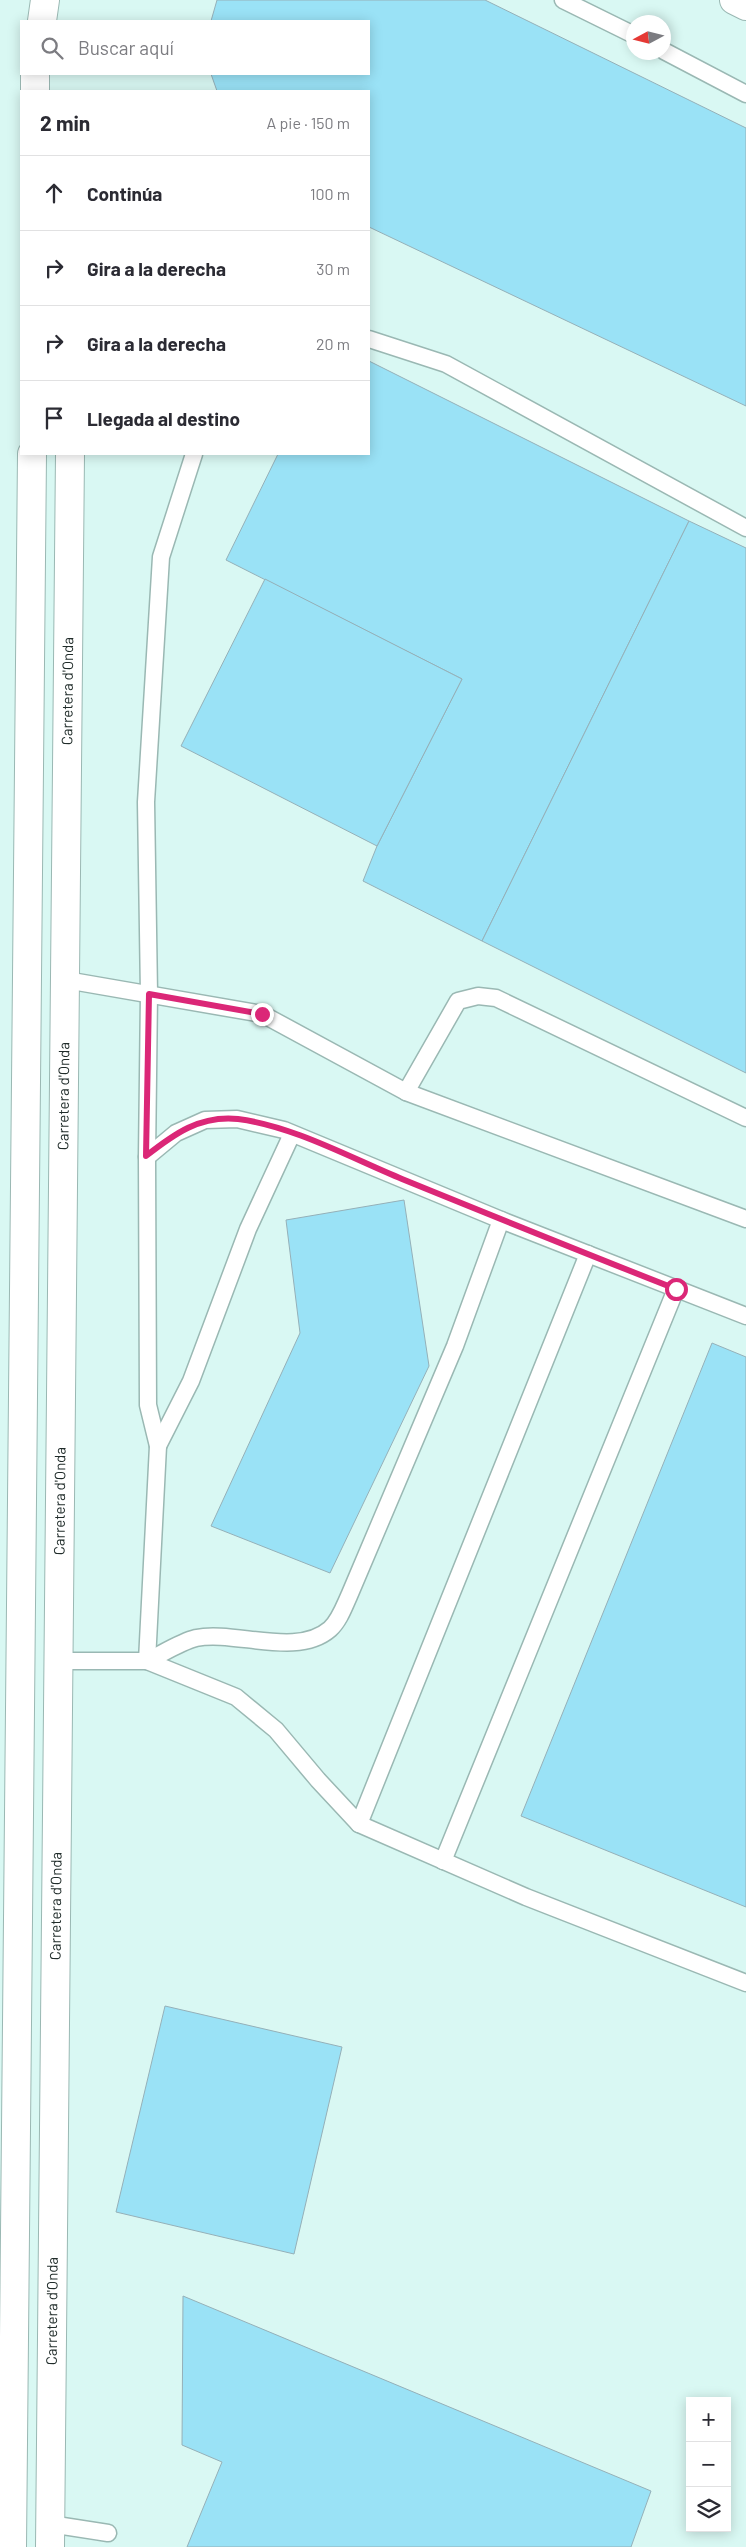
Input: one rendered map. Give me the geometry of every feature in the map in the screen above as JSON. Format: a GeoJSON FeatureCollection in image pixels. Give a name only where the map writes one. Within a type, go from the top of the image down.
{"type":"FeatureCollection","features":[{"type":"Feature","properties":{"kind":"main road"},"geometry":{"type":"LineString","coordinates":[[42,20],[45,0]]}},
{"type":"Feature","properties":{"kind":"main road"},"geometry":{"type":"LineString","coordinates":[[734,0],[746,6]]}},
{"type":"Feature","properties":{"kind":"main road"},"geometry":{"type":"LineString","coordinates":[[35,75],[35,90]]}},
{"type":"Feature","properties":{"kind":"main road"},"geometry":{"type":"LineString","coordinates":[[12,2547],[32,455]]}},
{"type":"Feature","properties":{"kind":"main road","name":"Carretera d'Onda"},"geometry":{"type":"LineString","coordinates":[[50,2535],[70,455]]}},
{"type":"Feature","properties":{"kind":"lane"},"geometry":{"type":"LineString","coordinates":[[563,0],[626,31]]}},
{"type":"Feature","properties":{"kind":"lane"},"geometry":{"type":"LineString","coordinates":[[671,55],[746,94]]}},
{"type":"Feature","properties":{"kind":"lane"},"geometry":{"type":"LineString","coordinates":[[370,339],[446,364],[746,528]]}},
{"type":"Feature","properties":{"kind":"lane"},"geometry":{"type":"LineString","coordinates":[[147,1662],[158,1446],[148,1405],[146,1156],[149,994],[146,802],[161,557],[194,455]]}},
{"type":"Feature","properties":{"kind":"lane"},"geometry":{"type":"LineString","coordinates":[[66,980],[262,1014],[406,1092],[746,1219]]}},
{"type":"Feature","properties":{"kind":"lane"},"geometry":{"type":"LineString","coordinates":[[406,1092],[458,1001],[478,996],[496,998],[746,1118]]}},
{"type":"Feature","properties":{"kind":"lane"},"geometry":{"type":"LineString","coordinates":[[146,1156],[176,1133],[205,1120],[237,1119],[292,1134],[501,1220],[746,1316]]}},
{"type":"Feature","properties":{"kind":"lane"},"geometry":{"type":"LineString","coordinates":[[158,1446],[191,1381],[248,1229],[292,1134]]}},
{"type":"Feature","properties":{"kind":"lane"},"geometry":{"type":"LineString","coordinates":[[147,1662],[194,1638],[218,1637],[280,1642],[312,1639],[330,1629],[349,1596],[454,1346],[501,1220]]}},
{"type":"Feature","properties":{"kind":"lane"},"geometry":{"type":"LineString","coordinates":[[359,1824],[588,1254]]}},
{"type":"Feature","properties":{"kind":"lane"},"geometry":{"type":"LineString","coordinates":[[443,1861],[676,1289]]}},
{"type":"Feature","properties":{"kind":"lane"},"geometry":{"type":"LineString","coordinates":[[58,1661],[147,1662],[236,1697],[276,1730],[359,1824],[526,1898],[746,1983]]}},
{"type":"Feature","properties":{"kind":"lane"},"geometry":{"type":"LineString","coordinates":[[50,2535],[108,2533]]}},
{"type":"Feature","properties":{"kind":"building"},"geometry":{"type":"Polygon","coordinates":[[[217,0],[485,0],[746,128],[746,406],[370,227],[370,90],[217,90],[211,75],[370,75],[370,20],[211,20],[217,0]]]}},
{"type":"Feature","properties":{"kind":"building"},"geometry":{"type":"Polygon","coordinates":[[[370,362],[689,521],[482,941],[363,881],[377,846],[462,679],[226,560],[278,455],[370,455],[370,362]]]}},
{"type":"Feature","properties":{"kind":"building"},"geometry":{"type":"Polygon","coordinates":[[[689,521],[746,548],[746,1073],[482,941],[689,521]]]}},
{"type":"Feature","properties":{"kind":"building"},"geometry":{"type":"Polygon","coordinates":[[[265,579],[462,679],[377,846],[181,746],[265,579]]]}},
{"type":"Feature","properties":{"kind":"building"},"geometry":{"type":"Polygon","coordinates":[[[404,1200],[429,1366],[330,1573],[211,1526],[300,1333],[286,1220],[404,1200]]]}},
{"type":"Feature","properties":{"kind":"building"},"geometry":{"type":"Polygon","coordinates":[[[712,1343],[746,1357],[746,1907],[521,1816],[712,1343]]]}},
{"type":"Feature","properties":{"kind":"building"},"geometry":{"type":"Polygon","coordinates":[[[165,2006],[342,2047],[294,2254],[116,2212],[165,2006]]]}},
{"type":"Feature","properties":{"kind":"building"},"geometry":{"type":"Polygon","coordinates":[[[183,2296],[651,2491],[631,2547],[187,2547],[222,2462],[182,2445],[183,2296]]]}},
{"type":"Feature","properties":{"kind":"route"},"geometry":{"type":"LineString","coordinates":[[262,1014],[149,994],[146,1156],[176,1133],[205,1120],[237,1119],[284,1130],[501,1220],[676,1289]]}}]}
